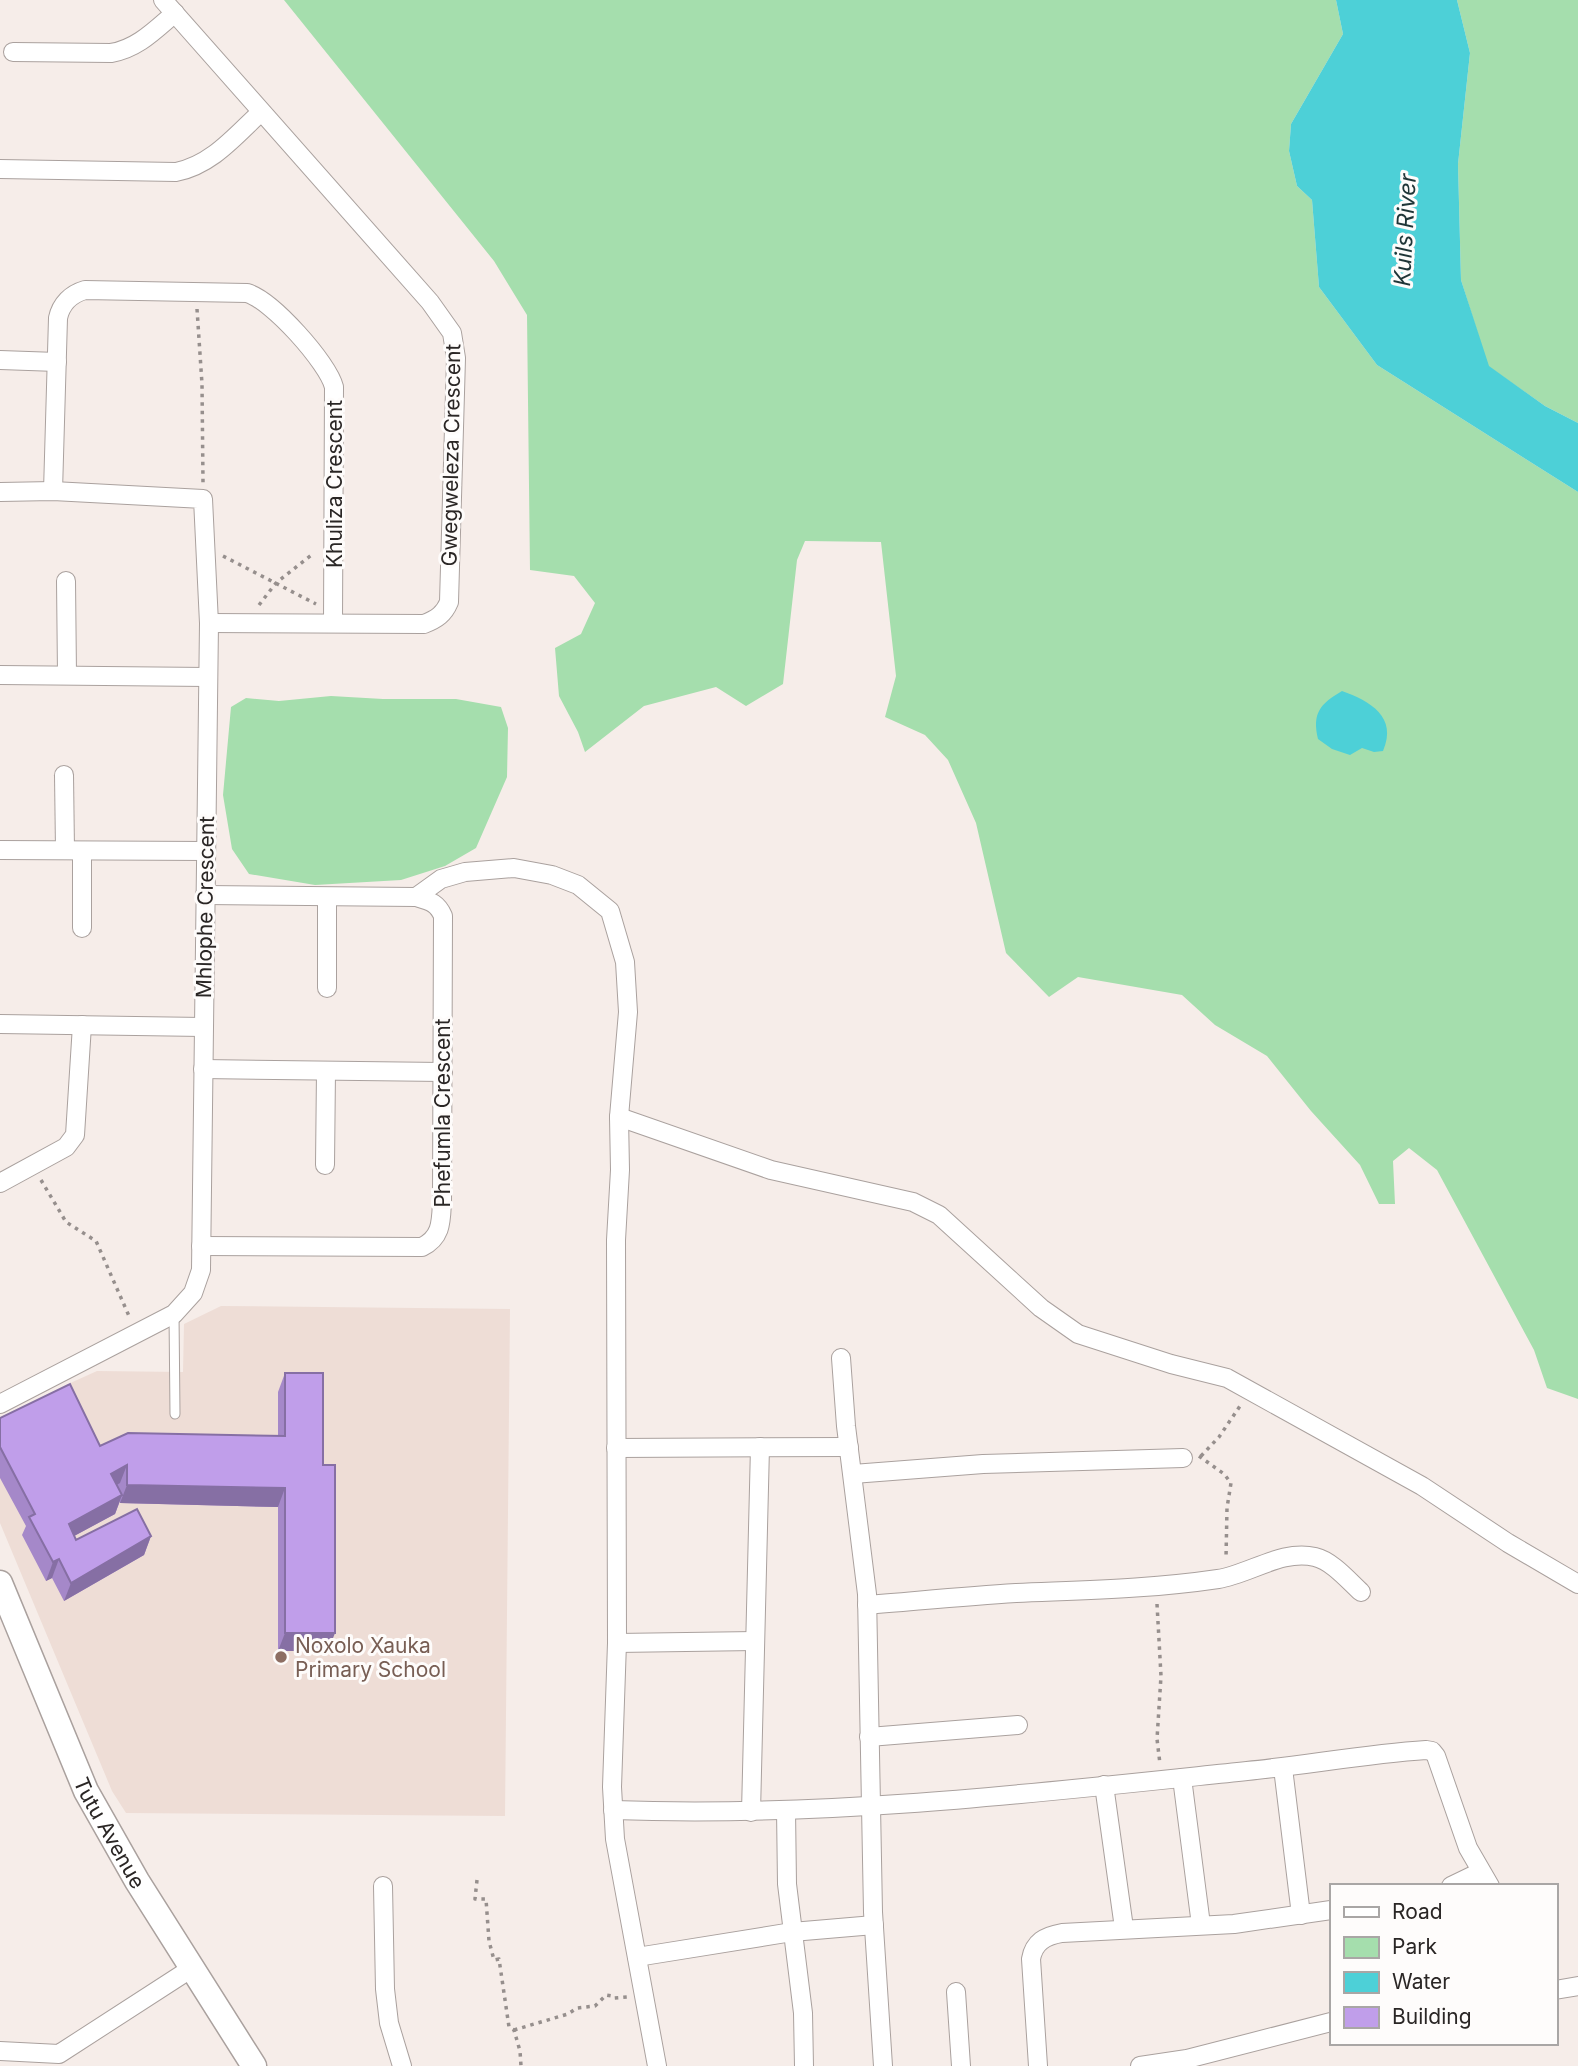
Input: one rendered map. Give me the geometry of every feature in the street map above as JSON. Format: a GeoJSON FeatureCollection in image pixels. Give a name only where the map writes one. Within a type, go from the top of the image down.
{"type":"FeatureCollection","features":[{"type":"Feature","properties":{"kind":"street"},"geometry":{"type":"LineString","coordinates":[[13,52],[124,51],[135,45],[169,7]]}},
{"type":"Feature","properties":{"kind":"street","name":"Gwegweleza Crescent"},"geometry":{"type":"LineString","coordinates":[[169,7],[430,302],[446,322],[455,344],[448,605],[437,619],[424,624],[333,618],[209,623]]}},
{"type":"Feature","properties":{"kind":"street"},"geometry":{"type":"LineString","coordinates":[[0,169],[190,170],[211,158],[261,112]]}},
{"type":"Feature","properties":{"kind":"street","name":"Khuliza Crescent"},"geometry":{"type":"LineString","coordinates":[[53,491],[60,311],[67,300],[85,290],[247,293],[257,296],[272,308],[329,373],[334,387],[333,618]]}},
{"type":"Feature","properties":{"kind":"street"},"geometry":{"type":"LineString","coordinates":[[0,360],[57,362]]}},
{"type":"Feature","properties":{"kind":"street"},"geometry":{"type":"LineString","coordinates":[[0,492],[53,491],[203,499]]}},
{"type":"Feature","properties":{"kind":"street","name":"Mhlophe Crescent"},"geometry":{"type":"LineString","coordinates":[[0,1404],[174,1314],[187,1302],[201,1270],[209,623],[203,499]]}},
{"type":"Feature","properties":{"kind":"street"},"geometry":{"type":"LineString","coordinates":[[66,581],[67,675]]}},
{"type":"Feature","properties":{"kind":"street"},"geometry":{"type":"LineString","coordinates":[[0,674],[208,677]]}},
{"type":"Feature","properties":{"kind":"street"},"geometry":{"type":"LineString","coordinates":[[64,775],[82,928]]}},
{"type":"Feature","properties":{"kind":"street"},"geometry":{"type":"LineString","coordinates":[[0,850],[206,851]]}},
{"type":"Feature","properties":{"kind":"street"},"geometry":{"type":"LineString","coordinates":[[205,895],[416,897],[441,879],[466,873],[514,868],[552,875],[578,885],[610,911],[622,951],[628,1012],[619,1117],[616,1282],[617,1643],[613,1810],[615,1839],[657,2066]]}},
{"type":"Feature","properties":{"kind":"street"},"geometry":{"type":"LineString","coordinates":[[327,897],[327,988]]}},
{"type":"Feature","properties":{"kind":"street","name":"Phefumla Crescent"},"geometry":{"type":"LineString","coordinates":[[201,1246],[415,1249],[428,1244],[436,1237],[441,1227],[443,916],[432,901],[416,897]]}},
{"type":"Feature","properties":{"kind":"street"},"geometry":{"type":"LineString","coordinates":[[0,1024],[204,1027]]}},
{"type":"Feature","properties":{"kind":"street"},"geometry":{"type":"LineString","coordinates":[[0,1183],[66,1147],[75,1135],[82,1025]]}},
{"type":"Feature","properties":{"kind":"street"},"geometry":{"type":"LineString","coordinates":[[203,1069],[443,1072]]}},
{"type":"Feature","properties":{"kind":"street"},"geometry":{"type":"LineString","coordinates":[[325,1165],[326,1071]]}},
{"type":"Feature","properties":{"kind":"street"},"geometry":{"type":"LineString","coordinates":[[619,1117],[771,1170],[913,1202],[939,1215],[1041,1308],[1078,1334],[1171,1364],[1227,1378],[1422,1486],[1508,1543],[1578,1584]]}},
{"type":"Feature","properties":{"kind":"street"},"geometry":{"type":"LineString","coordinates":[[841,1358],[867,1605],[869,1807],[883,2066]]}},
{"type":"Feature","properties":{"kind":"street"},"geometry":{"type":"LineString","coordinates":[[751,1812],[760,1447]]}},
{"type":"Feature","properties":{"kind":"street"},"geometry":{"type":"LineString","coordinates":[[616,1448],[849,1447]]}},
{"type":"Feature","properties":{"kind":"street"},"geometry":{"type":"LineString","coordinates":[[853,1474],[984,1464],[1192,1457]]}},
{"type":"Feature","properties":{"kind":"street"},"geometry":{"type":"LineString","coordinates":[[867,1605],[1156,1585],[1226,1577],[1280,1558],[1316,1557],[1327,1562],[1361,1592]]}},
{"type":"Feature","properties":{"kind":"street","name":"Tutu Avenue"},"geometry":{"type":"LineString","coordinates":[[0,1583],[86,1791],[137,1881],[254,2066]]}},
{"type":"Feature","properties":{"kind":"street"},"geometry":{"type":"LineString","coordinates":[[617,1643],[755,1642]]}},
{"type":"Feature","properties":{"kind":"street"},"geometry":{"type":"LineString","coordinates":[[869,1737],[1018,1725]]}},
{"type":"Feature","properties":{"kind":"street"},"geometry":{"type":"LineString","coordinates":[[613,1810],[751,1812],[869,1807],[1283,1768],[1432,1751],[1468,1848],[1485,1879],[1461,1884]]}},
{"type":"Feature","properties":{"kind":"street"},"geometry":{"type":"LineString","coordinates":[[1283,1768],[1301,1915]]}},
{"type":"Feature","properties":{"kind":"street"},"geometry":{"type":"LineString","coordinates":[[1182,1778],[1201,1925]]}},
{"type":"Feature","properties":{"kind":"street"},"geometry":{"type":"LineString","coordinates":[[1104,1785],[1124,1928]]}},
{"type":"Feature","properties":{"kind":"street"},"geometry":{"type":"LineString","coordinates":[[786,1810],[787,1884],[803,2012],[804,2066]]}},
{"type":"Feature","properties":{"kind":"street"},"geometry":{"type":"LineString","coordinates":[[383,1886],[385,1989],[389,2023],[402,2066]]}},
{"type":"Feature","properties":{"kind":"street"},"geometry":{"type":"LineString","coordinates":[[1038,2066],[1031,1959],[1033,1948],[1041,1940],[1062,1933],[1234,1924],[1330,1910]]}},
{"type":"Feature","properties":{"kind":"street"},"geometry":{"type":"LineString","coordinates":[[637,1957],[793,1933],[874,1925]]}},
{"type":"Feature","properties":{"kind":"street"},"geometry":{"type":"LineString","coordinates":[[0,2051],[59,2060],[192,1968]]}},
{"type":"Feature","properties":{"kind":"street"},"geometry":{"type":"LineString","coordinates":[[1557,1990],[1578,1986]]}},
{"type":"Feature","properties":{"kind":"street"},"geometry":{"type":"LineString","coordinates":[[956,1992],[961,2066]]}},
{"type":"Feature","properties":{"kind":"street"},"geometry":{"type":"LineString","coordinates":[[1140,2066],[1194,2062],[1330,2022]]}},
{"type":"Feature","properties":{"kind":"lane"},"geometry":{"type":"LineString","coordinates":[[174,1314],[175,1414]]}},
{"type":"Feature","properties":{"kind":"path"},"geometry":{"type":"LineString","coordinates":[[196,293],[202,384],[203,499]]}},
{"type":"Feature","properties":{"kind":"path"},"geometry":{"type":"LineString","coordinates":[[245,623],[276,583],[333,538]]}},
{"type":"Feature","properties":{"kind":"path"},"geometry":{"type":"LineString","coordinates":[[206,547],[276,583],[333,618]]}},
{"type":"Feature","properties":{"kind":"path"},"geometry":{"type":"LineString","coordinates":[[32,1165],[66,1222],[96,1241],[126,1305],[135,1335]]}},
{"type":"Feature","properties":{"kind":"path"},"geometry":{"type":"LineString","coordinates":[[1226,1577],[1227,1508],[1231,1483],[1224,1474],[1192,1457],[1219,1437],[1252,1392]]}},
{"type":"Feature","properties":{"kind":"path"},"geometry":{"type":"LineString","coordinates":[[1156,1585],[1161,1676],[1157,1739],[1162,1780]]}},
{"type":"Feature","properties":{"kind":"path"},"geometry":{"type":"LineString","coordinates":[[477,1880],[475,1899],[486,1899],[489,1941],[494,1960],[499,1959],[509,2027],[514,2030],[521,2066]]}},
{"type":"Feature","properties":{"kind":"path"},"geometry":{"type":"LineString","coordinates":[[514,2030],[568,2014],[577,2008],[595,2006],[606,1995],[614,1998],[644,1995]]}},
{"type":"Feature","properties":{"kind":"shaded area","name":"Noxolo Xauka Primary School"},"geometry":{"type":"Polygon","coordinates":[[[221,1306],[510,1309],[505,1816],[126,1813],[112,1791],[0,1523],[0,1423],[66,1385],[97,1371],[183,1372],[184,1324],[221,1306]]]}},
{"type":"Feature","properties":{"kind":"green space"},"geometry":{"type":"Polygon","coordinates":[[[284,0],[1336,0],[1343,34],[1291,124],[1289,151],[1297,186],[1312,200],[1319,287],[1377,365],[1578,492],[1578,1399],[1547,1388],[1534,1350],[1437,1170],[1409,1148],[1393,1161],[1395,1204],[1379,1204],[1360,1165],[1311,1111],[1267,1056],[1215,1025],[1182,995],[1078,977],[1049,997],[1006,953],[976,823],[948,760],[925,735],[885,717],[896,676],[881,542],[805,541],[797,560],[783,684],[746,706],[716,687],[644,706],[585,752],[559,696],[555,648],[581,634],[595,603],[574,576],[530,570],[527,315],[494,261],[284,0]]]}},
{"type":"Feature","properties":{"kind":"green space"},"geometry":{"type":"Polygon","coordinates":[[[1457,0],[1578,0],[1578,423],[1545,406],[1488,366],[1461,280],[1458,164],[1470,53],[1457,0]]]}},
{"type":"Feature","properties":{"kind":"green space"},"geometry":{"type":"Polygon","coordinates":[[[331,696],[456,699],[501,707],[508,728],[507,777],[476,848],[445,866],[401,880],[315,885],[249,874],[232,849],[223,795],[231,707],[246,698],[279,701],[331,696]]]}},
{"type":"Feature","properties":{"kind":"water","name":"Kuils River"},"geometry":{"type":"Polygon","coordinates":[[[1336,0],[1457,0],[1470,53],[1458,164],[1461,280],[1489,366],[1545,406],[1578,423],[1578,492],[1377,365],[1319,287],[1312,200],[1297,186],[1289,151],[1291,124],[1343,34],[1336,0]]]}},
{"type":"Feature","properties":{"kind":"water"},"geometry":{"type":"Polygon","coordinates":[[[1342,691],[1371,705],[1379,712],[1387,729],[1383,751],[1374,752],[1362,748],[1350,755],[1332,749],[1318,739],[1316,722],[1320,710],[1328,700],[1342,691]]]}},
{"type":"Feature","properties":{"kind":"building"},"geometry":{"type":"Polygon","coordinates":[[[285,1373],[323,1373],[323,1465],[335,1465],[335,1633],[285,1633],[285,1488],[127,1485],[127,1465],[111,1474],[122,1495],[69,1524],[76,1540],[137,1509],[151,1536],[71,1583],[59,1559],[53,1562],[29,1517],[35,1514],[0,1447],[0,1418],[70,1384],[100,1446],[128,1433],[285,1436],[285,1373]]]}},
{"type":"Feature","properties":{"kind":"place","name":"Noxolo Xauka Primary School"},"geometry":{"type":"Point","coordinates":[281,1657]}}]}
